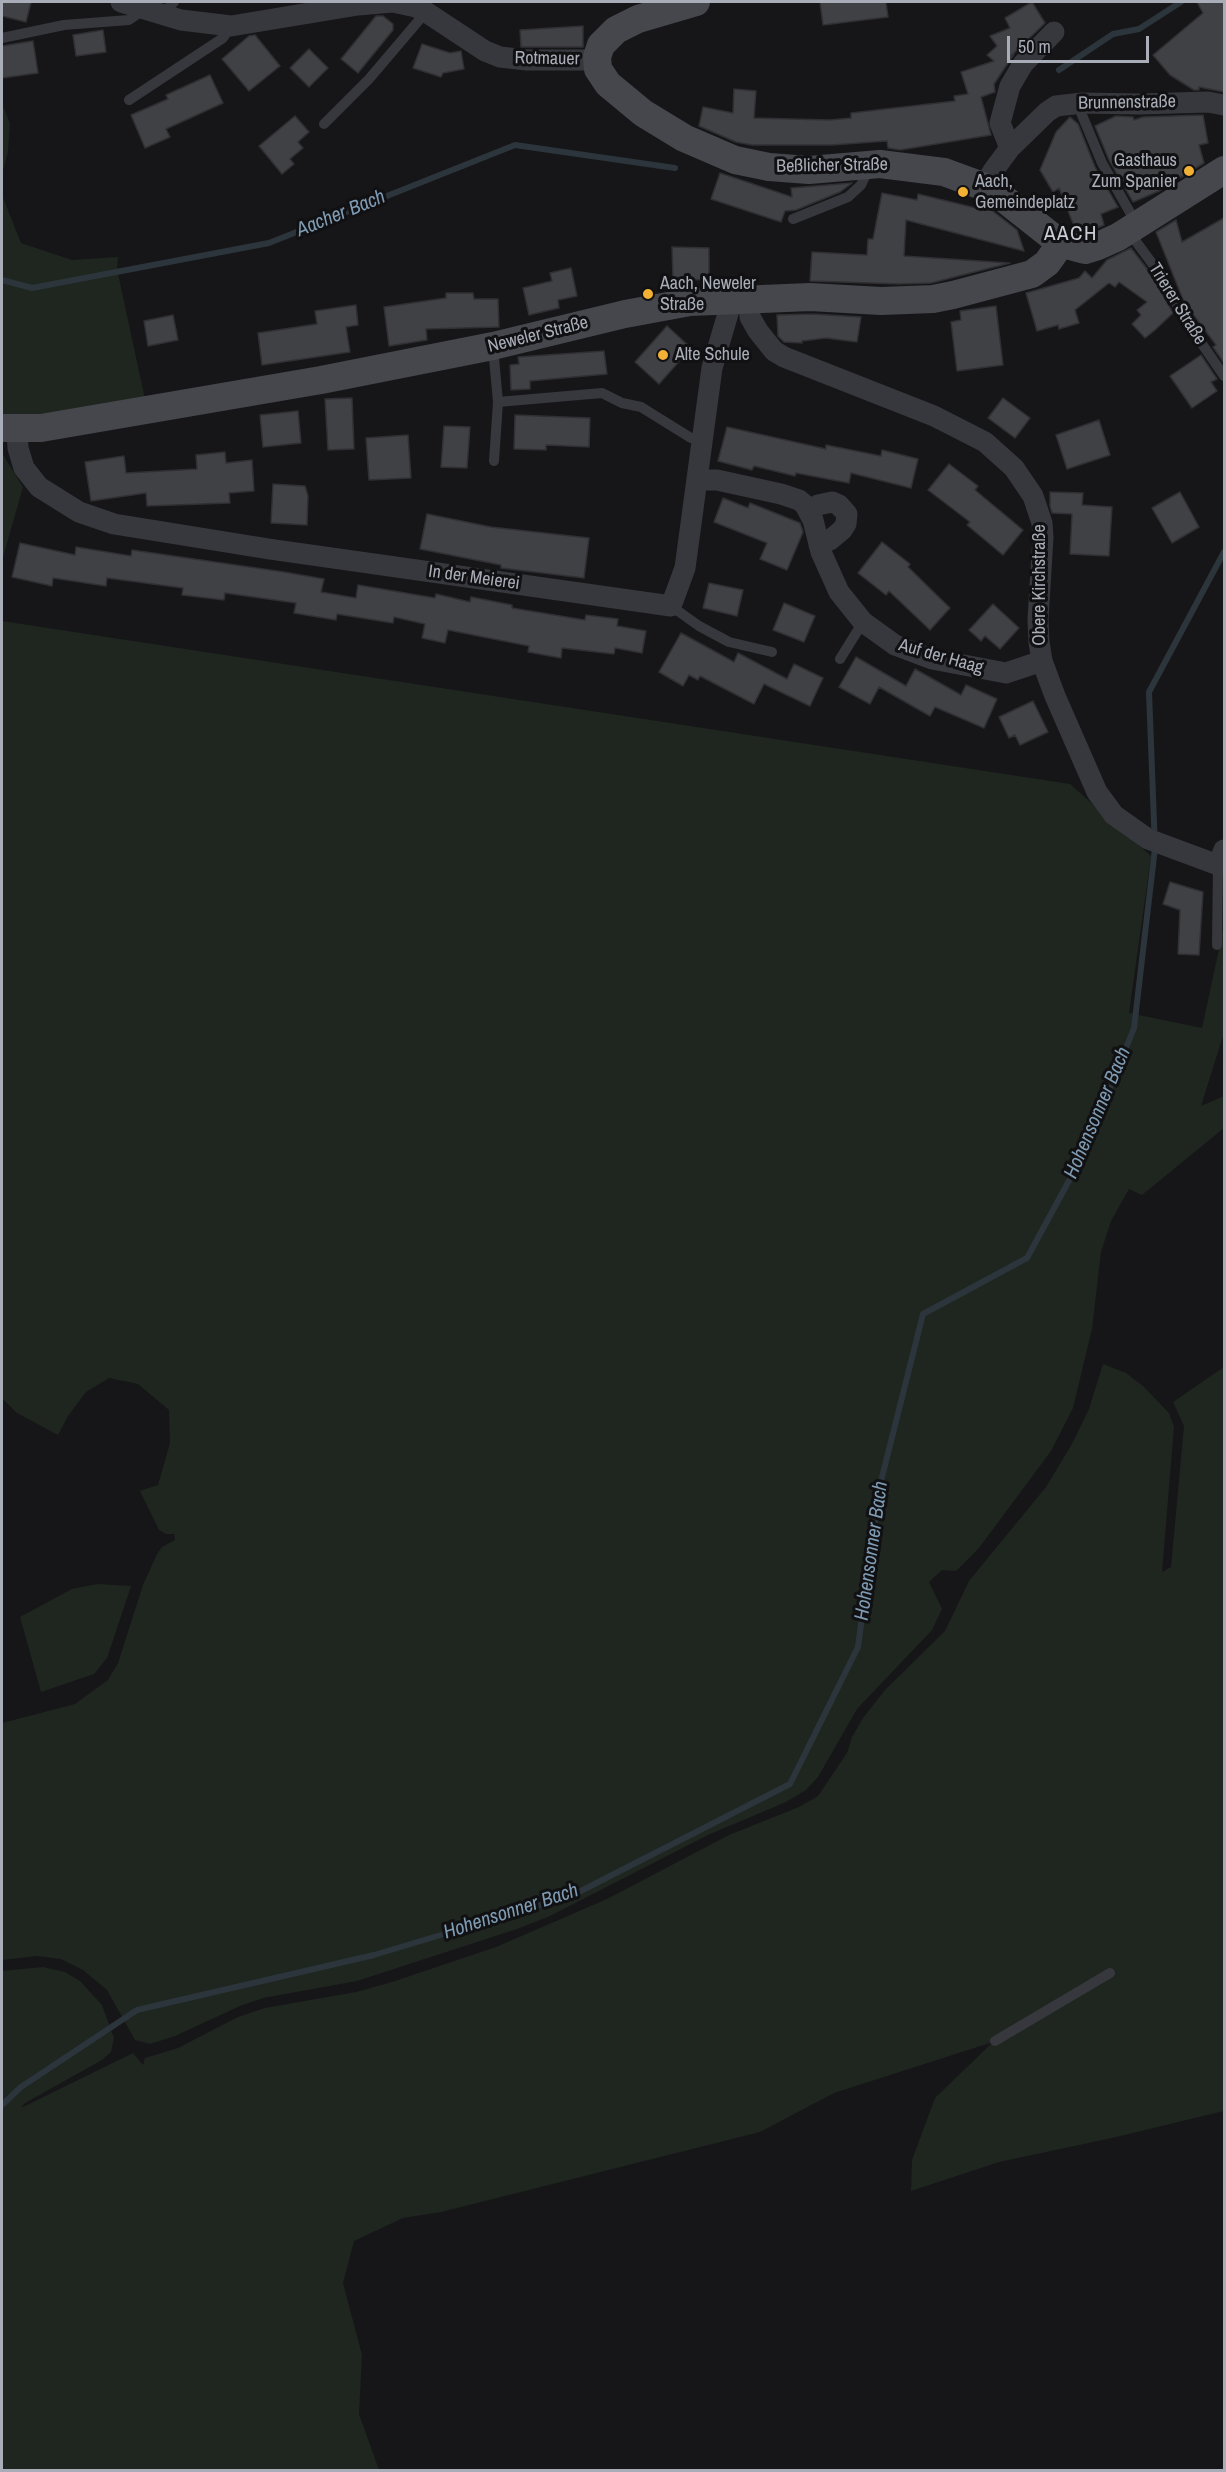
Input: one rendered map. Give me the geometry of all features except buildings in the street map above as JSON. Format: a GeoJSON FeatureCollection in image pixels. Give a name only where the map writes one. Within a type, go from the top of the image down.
{"type":"FeatureCollection","features":[{"type":"Feature","properties":{"kind":"main road"},"geometry":{"type":"LineString","coordinates":[[597,60],[601,45],[616,30],[638,19],[696,2]]}},
{"type":"Feature","properties":{"kind":"main road","name":"Beßlicher Straße"},"geometry":{"type":"LineString","coordinates":[[597,60],[603,78],[620,95],[664,126],[721,155],[757,165],[809,170],[870,164],[925,169],[985,185],[1062,242]]}},
{"type":"Feature","properties":{"kind":"main road"},"geometry":{"type":"LineString","coordinates":[[1062,242],[1074,248],[1090,249],[1133,228],[1224,170]]}},
{"type":"Feature","properties":{"kind":"main road","name":"Neweler Straße"},"geometry":{"type":"LineString","coordinates":[[9,428],[41,428],[105,418],[373,370],[493,346],[655,307],[690,302],[810,297],[881,301],[933,299],[1032,274],[1047,263],[1062,242]]}},
{"type":"Feature","properties":{"kind":"street","name":"Rotmauer"},"geometry":{"type":"LineString","coordinates":[[121,2],[160,8],[200,24],[231,27],[382,2],[404,4],[426,12],[485,51],[500,57],[527,60],[597,60]]}},
{"type":"Feature","properties":{"kind":"street"},"geometry":{"type":"LineString","coordinates":[[1011,148],[1000,123],[1010,86],[1023,64],[1054,32]]}},
{"type":"Feature","properties":{"kind":"street","name":"Brunnenstraße"},"geometry":{"type":"LineString","coordinates":[[985,185],[1011,148],[1051,109],[1062,105],[1208,102],[1224,105]]}},
{"type":"Feature","properties":{"kind":"street"},"geometry":{"type":"LineString","coordinates":[[671,606],[685,568],[712,368],[731,310],[741,300]]}},
{"type":"Feature","properties":{"kind":"street","name":"Obere Kirchstraße"},"geometry":{"type":"LineString","coordinates":[[741,300],[758,332],[774,351],[934,416],[985,442],[1014,468],[1033,496],[1042,523],[1038,631],[1042,662],[1097,792],[1114,815],[1148,839],[1173,849],[1221,858]]}},
{"type":"Feature","properties":{"kind":"street","name":"In der Meierei"},"geometry":{"type":"LineString","coordinates":[[9,428],[24,468],[39,487],[79,512],[114,524],[269,549],[671,606]]}},
{"type":"Feature","properties":{"kind":"street"},"geometry":{"type":"LineString","coordinates":[[698,480],[717,480],[791,497],[805,505],[809,512],[818,505],[831,502],[839,505],[847,514],[846,524],[830,540],[819,545]]}},
{"type":"Feature","properties":{"kind":"street","name":"Auf der Haag"},"geometry":{"type":"LineString","coordinates":[[809,512],[819,545],[839,592],[863,622],[895,645],[959,665],[1006,673],[1042,662]]}},
{"type":"Feature","properties":{"kind":"lane"},"geometry":{"type":"LineString","coordinates":[[2,38],[64,25],[129,20],[160,8]]}},
{"type":"Feature","properties":{"kind":"lane"},"geometry":{"type":"LineString","coordinates":[[324,124],[369,79],[426,12]]}},
{"type":"Feature","properties":{"kind":"lane"},"geometry":{"type":"LineString","coordinates":[[129,100],[223,38],[231,27]]}},
{"type":"Feature","properties":{"kind":"lane","name":"Trierer Straße"},"geometry":{"type":"LineString","coordinates":[[1077,103],[1133,228],[1189,325],[1224,376]]}},
{"type":"Feature","properties":{"kind":"lane"},"geometry":{"type":"LineString","coordinates":[[793,219],[849,197],[861,185],[870,164]]}},
{"type":"Feature","properties":{"kind":"lane"},"geometry":{"type":"LineString","coordinates":[[493,346],[498,402],[494,461]]}},
{"type":"Feature","properties":{"kind":"lane"},"geometry":{"type":"LineString","coordinates":[[498,402],[602,393],[622,404],[641,407],[691,438],[704,438]]}},
{"type":"Feature","properties":{"kind":"lane"},"geometry":{"type":"LineString","coordinates":[[671,606],[699,626],[729,642],[772,652]]}},
{"type":"Feature","properties":{"kind":"lane"},"geometry":{"type":"LineString","coordinates":[[840,659],[863,622]]}},
{"type":"Feature","properties":{"kind":"lane"},"geometry":{"type":"LineString","coordinates":[[1217,945],[1221,858]]}},
{"type":"Feature","properties":{"kind":"lane"},"geometry":{"type":"LineString","coordinates":[[995,2042],[1110,1973]]}},
{"type":"Feature","properties":{"kind":"shaded area"},"geometry":{"type":"Polygon","coordinates":[[[2,104],[10,123],[8,152],[2,174],[2,104]]]}},
{"type":"Feature","properties":{"kind":"shaded area"},"geometry":{"type":"Polygon","coordinates":[[[2,195],[21,243],[72,260],[118,257],[117,269],[145,399],[53,416],[2,418],[2,195]]]}},
{"type":"Feature","properties":{"kind":"shaded area"},"geometry":{"type":"Polygon","coordinates":[[[2,453],[23,487],[2,561],[2,453]]]}},
{"type":"Feature","properties":{"kind":"shaded area"},"geometry":{"type":"Polygon","coordinates":[[[2,621],[1070,784],[1151,856],[1129,1013],[1202,1028],[1221,940],[1218,934],[1224,930],[1224,1033],[1201,1106],[1224,1096],[1224,1128],[1142,1195],[1129,1189],[1111,1221],[1101,1252],[1092,1329],[1073,1408],[1051,1451],[979,1548],[956,1571],[942,1570],[929,1582],[942,1609],[932,1630],[857,1709],[818,1777],[806,1790],[786,1802],[708,1835],[550,1916],[517,1929],[357,1981],[263,1998],[175,2036],[150,2044],[135,2040],[107,1990],[83,1970],[61,1959],[37,1956],[2,1960],[2,1723],[75,1704],[108,1680],[118,1663],[143,1585],[157,1554],[162,1547],[175,1540],[174,1534],[166,1534],[159,1530],[140,1491],[158,1485],[170,1443],[169,1410],[138,1384],[109,1378],[86,1392],[68,1416],[58,1435],[17,1413],[2,1398],[2,621]]]}},
{"type":"Feature","properties":{"kind":"shaded area"},"geometry":{"type":"Polygon","coordinates":[[[1103,1364],[1126,1373],[1143,1386],[1169,1413],[1174,1427],[1162,1572],[1171,1567],[1184,1426],[1173,1402],[1224,1367],[1224,2111],[999,2162],[911,2191],[912,2160],[935,2098],[993,2042],[834,2093],[760,2132],[441,2212],[403,2218],[354,2241],[343,2283],[362,2355],[359,2414],[379,2470],[2,2470],[2,1971],[43,1967],[65,1972],[80,1981],[102,2005],[114,2038],[111,2052],[102,2060],[25,2103],[21,2108],[133,2053],[143,2065],[145,2058],[178,2048],[238,2017],[265,2008],[356,1992],[496,1947],[607,1899],[729,1835],[799,1807],[818,1796],[847,1753],[852,1737],[863,1718],[885,1690],[945,1631],[969,1581],[1046,1487],[1072,1444],[1089,1409],[1103,1364]]]}},
{"type":"Feature","properties":{"kind":"shaded area"},"geometry":{"type":"Polygon","coordinates":[[[97,1584],[131,1586],[107,1658],[94,1674],[41,1692],[20,1617],[72,1589],[97,1584]]]}},
{"type":"Feature","properties":{"kind":"waterway","name":"Aacher Bach"},"geometry":{"type":"LineString","coordinates":[[1059,70],[1113,34],[1139,29],[1181,2]]}},
{"type":"Feature","properties":{"kind":"waterway","name":"Aacher Bach"},"geometry":{"type":"LineString","coordinates":[[2,280],[32,288],[269,243],[515,145],[675,168]]}},
{"type":"Feature","properties":{"kind":"waterway","name":"Hohensonner Bach"},"geometry":{"type":"LineString","coordinates":[[2,2105],[21,2087],[137,2010],[374,1955],[571,1896],[790,1784],[858,1647],[879,1489],[923,1314],[1027,1258],[1083,1155],[1134,1028],[1155,848],[1149,692],[1224,552]]}},
{"type":"Feature","properties":{"kind":"place","name":"Gasthaus Zum Spanier"},"geometry":{"type":"Point","coordinates":[1189,171]}},
{"type":"Feature","properties":{"kind":"place","name":"Aach, Gemeindeplatz"},"geometry":{"type":"Point","coordinates":[963,192]}},
{"type":"Feature","properties":{"kind":"place","name":"Aach, Neweler Straße"},"geometry":{"type":"Point","coordinates":[648,294]}},
{"type":"Feature","properties":{"kind":"place","name":"Alte Schule"},"geometry":{"type":"Point","coordinates":[663,355]}},
{"type":"Feature","properties":{"kind":"district","name":"AACH"},"geometry":{"type":"Point","coordinates":[1071,234]}}]}
